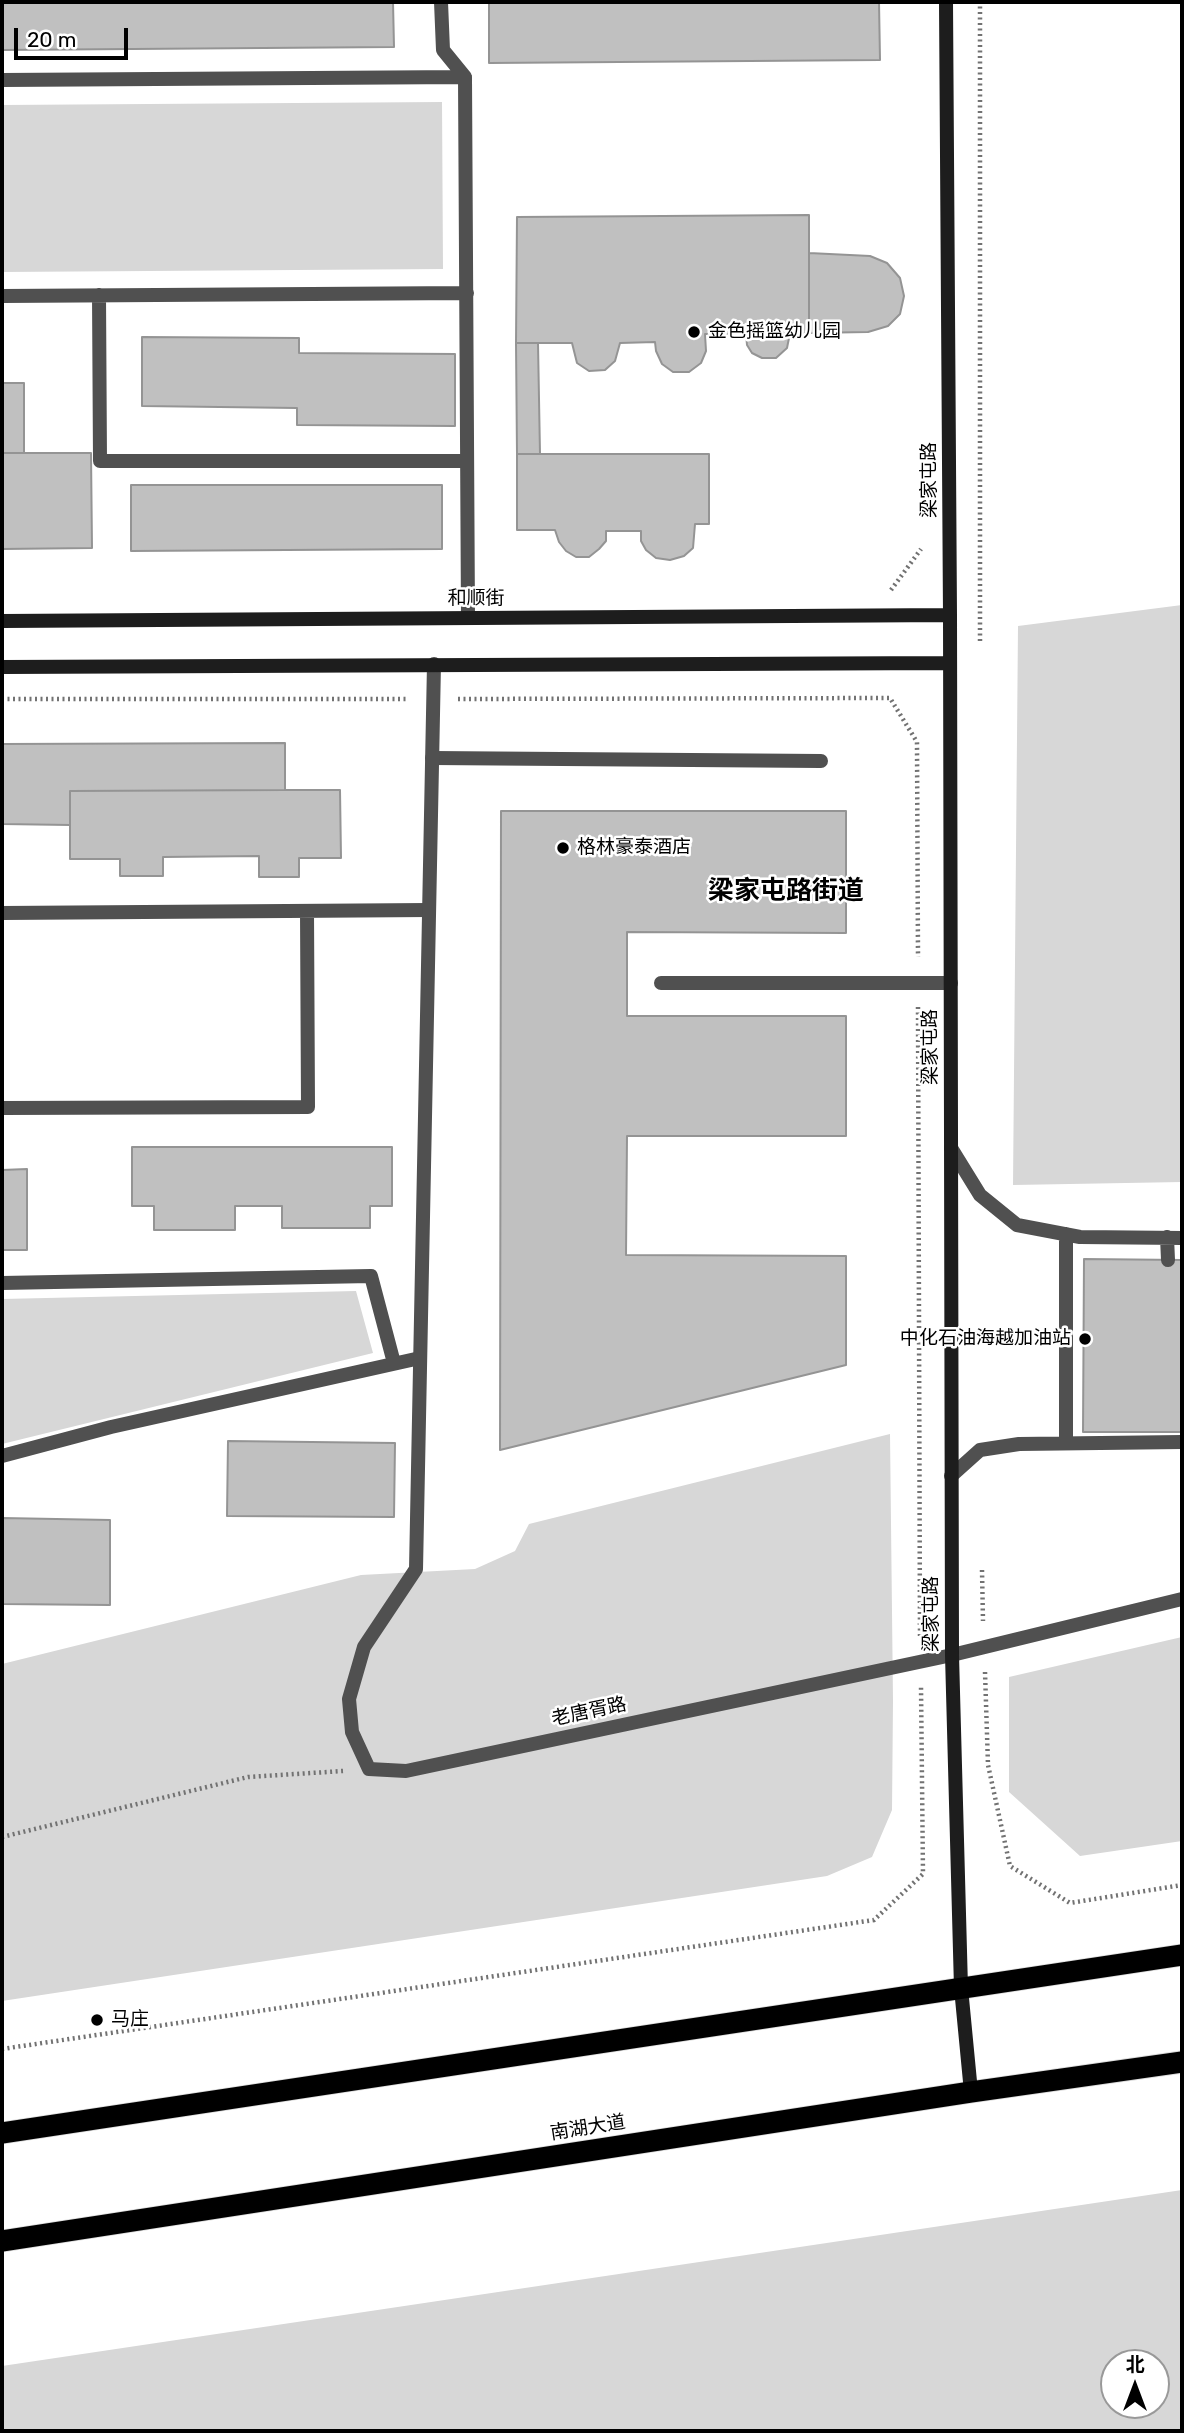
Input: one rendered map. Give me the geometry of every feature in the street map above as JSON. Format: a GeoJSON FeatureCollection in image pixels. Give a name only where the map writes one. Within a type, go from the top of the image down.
{"type":"FeatureCollection","features":[{"type":"Feature","properties":{"kind":"highway"},"geometry":{"type":"LineString","coordinates":[[2,2133],[1182,1955]]}},
{"type":"Feature","properties":{"kind":"highway","name":"南湖大道"},"geometry":{"type":"LineString","coordinates":[[2,2241],[1182,2062]]}},
{"type":"Feature","properties":{"kind":"street"},"geometry":{"type":"LineString","coordinates":[[441,2],[443,50],[465,77],[468,618]]}},
{"type":"Feature","properties":{"kind":"street","name":"梁家屯路"},"geometry":{"type":"LineString","coordinates":[[946,2],[950,615],[951,1655],[961,1988],[971,2092]]}},
{"type":"Feature","properties":{"kind":"street"},"geometry":{"type":"LineString","coordinates":[[2,80],[465,77]]}},
{"type":"Feature","properties":{"kind":"street"},"geometry":{"type":"LineString","coordinates":[[2,296],[467,293]]}},
{"type":"Feature","properties":{"kind":"street"},"geometry":{"type":"LineString","coordinates":[[99,295],[100,461],[467,460]]}},
{"type":"Feature","properties":{"kind":"street","name":"和顺街"},"geometry":{"type":"LineString","coordinates":[[2,621],[950,615]]}},
{"type":"Feature","properties":{"kind":"street"},"geometry":{"type":"LineString","coordinates":[[2,667],[950,663]]}},
{"type":"Feature","properties":{"kind":"street"},"geometry":{"type":"LineString","coordinates":[[369,1769],[352,1732],[349,1699],[364,1647],[416,1569],[434,664]]}},
{"type":"Feature","properties":{"kind":"street"},"geometry":{"type":"LineString","coordinates":[[432,758],[821,761]]}},
{"type":"Feature","properties":{"kind":"street"},"geometry":{"type":"LineString","coordinates":[[2,913],[429,910]]}},
{"type":"Feature","properties":{"kind":"street"},"geometry":{"type":"LineString","coordinates":[[2,1108],[308,1107],[307,911]]}},
{"type":"Feature","properties":{"kind":"street"},"geometry":{"type":"LineString","coordinates":[[660,983],[951,983]]}},
{"type":"Feature","properties":{"kind":"street"},"geometry":{"type":"LineString","coordinates":[[951,1148],[980,1195],[1017,1225],[1080,1237],[1175,1238],[1168,1260]]}},
{"type":"Feature","properties":{"kind":"street"},"geometry":{"type":"LineString","coordinates":[[1066,1234],[1066,1443]]}},
{"type":"Feature","properties":{"kind":"street"},"geometry":{"type":"LineString","coordinates":[[2,1283],[371,1276],[394,1363]]}},
{"type":"Feature","properties":{"kind":"street"},"geometry":{"type":"LineString","coordinates":[[2,1456],[111,1427],[420,1357]]}},
{"type":"Feature","properties":{"kind":"street"},"geometry":{"type":"LineString","coordinates":[[951,1476],[980,1450],[1019,1444],[1173,1439]]}},
{"type":"Feature","properties":{"kind":"street","name":"老唐胥路"},"geometry":{"type":"LineString","coordinates":[[369,1769],[406,1771],[951,1655],[1182,1599]]}},
{"type":"Feature","properties":{"kind":"path"},"geometry":{"type":"LineString","coordinates":[[980,2],[980,654]]}},
{"type":"Feature","properties":{"kind":"path"},"geometry":{"type":"LineString","coordinates":[[2,699],[890,698],[917,742],[923,1874],[874,1920],[2,2049]]}},
{"type":"Feature","properties":{"kind":"path"},"geometry":{"type":"LineString","coordinates":[[981,1558],[988,1765],[1010,1866],[1070,1903],[1182,1885]]}},
{"type":"Feature","properties":{"kind":"path"},"geometry":{"type":"LineString","coordinates":[[2,1837],[248,1777],[369,1769]]}},
{"type":"Feature","properties":{"kind":"shaded area"},"geometry":{"type":"Polygon","coordinates":[[[442,102],[443,269],[2,272],[2,105],[442,102]]]}},
{"type":"Feature","properties":{"kind":"shaded area"},"geometry":{"type":"Polygon","coordinates":[[[1182,605],[1182,1182],[1013,1185],[1018,626],[1182,605]]]}},
{"type":"Feature","properties":{"kind":"shaded area"},"geometry":{"type":"Polygon","coordinates":[[[356,1291],[373,1353],[2,1444],[2,1299],[356,1291]]]}},
{"type":"Feature","properties":{"kind":"shaded area"},"geometry":{"type":"Polygon","coordinates":[[[890,1434],[892,1810],[872,1857],[827,1876],[2,2001],[2,1664],[361,1575],[475,1569],[515,1551],[529,1524],[890,1434]]]}},
{"type":"Feature","properties":{"kind":"shaded area"},"geometry":{"type":"Polygon","coordinates":[[[1182,1637],[1182,1841],[1080,1856],[1009,1792],[1009,1677],[1182,1637]]]}},
{"type":"Feature","properties":{"kind":"shaded area"},"geometry":{"type":"Polygon","coordinates":[[[1182,2190],[1182,2431],[2,2431],[2,2366],[1182,2190]]]}},
{"type":"Feature","properties":{"kind":"building"},"geometry":{"type":"Polygon","coordinates":[[[2,2],[393,2],[394,47],[2,50],[2,2]]]}},
{"type":"Feature","properties":{"kind":"building"},"geometry":{"type":"Polygon","coordinates":[[[489,2],[879,2],[880,60],[489,63],[489,2]]]}},
{"type":"Feature","properties":{"kind":"building"},"geometry":{"type":"Polygon","coordinates":[[[809,215],[809,333],[790,333],[787,348],[776,358],[762,358],[752,353],[747,345],[746,334],[705,334],[706,351],[701,363],[689,372],[673,372],[662,364],[655,342],[620,343],[615,361],[605,370],[589,371],[577,363],[572,343],[516,343],[517,217],[809,215]]]}},
{"type":"Feature","properties":{"kind":"building"},"geometry":{"type":"Polygon","coordinates":[[[809,253],[870,256],[887,263],[900,278],[904,296],[900,314],[888,326],[868,332],[809,333],[809,253]]]}},
{"type":"Feature","properties":{"kind":"building"},"geometry":{"type":"Polygon","coordinates":[[[142,337],[299,338],[299,353],[455,354],[455,426],[297,425],[297,408],[142,406],[142,337]]]}},
{"type":"Feature","properties":{"kind":"building"},"geometry":{"type":"Polygon","coordinates":[[[516,343],[538,343],[540,454],[517,454],[516,343]]]}},
{"type":"Feature","properties":{"kind":"building"},"geometry":{"type":"Polygon","coordinates":[[[2,383],[24,383],[24,453],[2,453],[2,383]]]}},
{"type":"Feature","properties":{"kind":"building"},"geometry":{"type":"Polygon","coordinates":[[[2,453],[91,453],[92,548],[2,549],[2,453]]]}},
{"type":"Feature","properties":{"kind":"building"},"geometry":{"type":"Polygon","coordinates":[[[517,454],[709,454],[709,524],[695,524],[693,548],[684,556],[670,560],[656,558],[646,550],[641,541],[641,531],[606,531],[606,541],[599,549],[589,557],[576,557],[566,551],[559,542],[555,530],[517,530],[517,454]]]}},
{"type":"Feature","properties":{"kind":"building"},"geometry":{"type":"Polygon","coordinates":[[[131,485],[442,485],[442,549],[131,551],[131,485]]]}},
{"type":"Feature","properties":{"kind":"building"},"geometry":{"type":"Polygon","coordinates":[[[285,743],[285,790],[70,791],[70,825],[2,824],[2,744],[285,743]]]}},
{"type":"Feature","properties":{"kind":"building"},"geometry":{"type":"Polygon","coordinates":[[[340,790],[341,858],[299,858],[299,877],[259,877],[259,856],[163,857],[163,876],[120,876],[120,859],[70,859],[70,791],[340,790]]]}},
{"type":"Feature","properties":{"kind":"building"},"geometry":{"type":"Polygon","coordinates":[[[501,811],[846,811],[846,933],[627,932],[627,1016],[846,1016],[846,1136],[627,1136],[626,1255],[846,1256],[846,1365],[500,1450],[501,811]]]}},
{"type":"Feature","properties":{"kind":"building"},"geometry":{"type":"Polygon","coordinates":[[[132,1147],[392,1147],[392,1206],[370,1206],[370,1228],[282,1228],[282,1206],[235,1206],[235,1230],[154,1230],[154,1206],[132,1206],[132,1147]]]}},
{"type":"Feature","properties":{"kind":"building"},"geometry":{"type":"Polygon","coordinates":[[[27,1169],[27,1250],[2,1250],[2,1170],[27,1169]]]}},
{"type":"Feature","properties":{"kind":"building"},"geometry":{"type":"Polygon","coordinates":[[[1084,1259],[1182,1260],[1182,1432],[1083,1432],[1084,1259]]]}},
{"type":"Feature","properties":{"kind":"building"},"geometry":{"type":"Polygon","coordinates":[[[228,1441],[395,1443],[394,1517],[227,1516],[228,1441]]]}},
{"type":"Feature","properties":{"kind":"building"},"geometry":{"type":"Polygon","coordinates":[[[2,1518],[110,1520],[110,1605],[2,1604],[2,1518]]]}},
{"type":"Feature","properties":{"kind":"place","name":"金色摇篮幼儿园"},"geometry":{"type":"Point","coordinates":[694,332]}},
{"type":"Feature","properties":{"kind":"place","name":"格林豪泰酒店"},"geometry":{"type":"Point","coordinates":[563,848]}},
{"type":"Feature","properties":{"kind":"place","name":"中化石油海越加油站"},"geometry":{"type":"Point","coordinates":[1085,1339]}},
{"type":"Feature","properties":{"kind":"place","name":"马庄"},"geometry":{"type":"Point","coordinates":[97,2020]}},
{"type":"Feature","properties":{"kind":"district","name":"梁家屯路街道"},"geometry":{"type":"Point","coordinates":[786,891]}}]}
